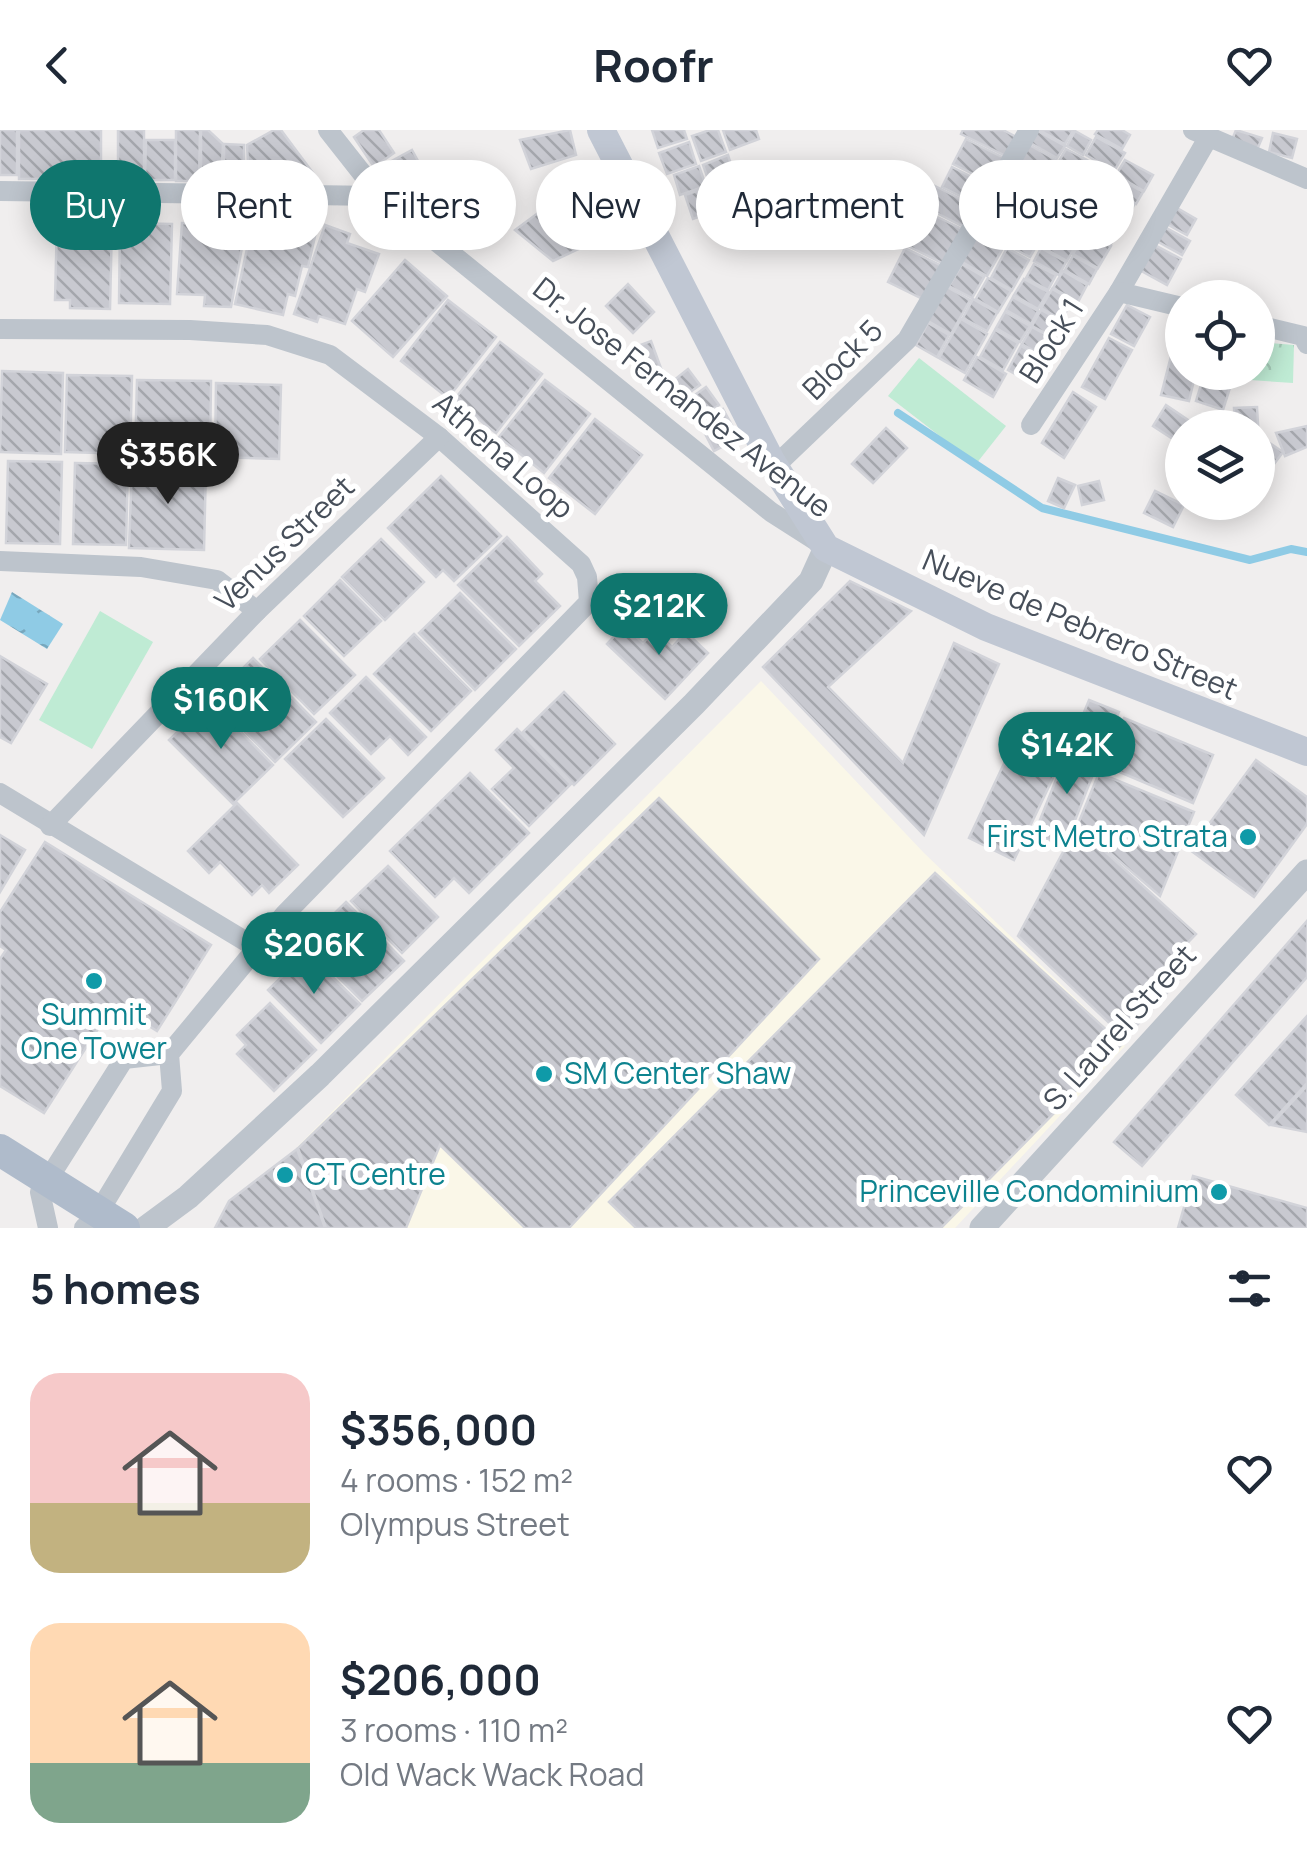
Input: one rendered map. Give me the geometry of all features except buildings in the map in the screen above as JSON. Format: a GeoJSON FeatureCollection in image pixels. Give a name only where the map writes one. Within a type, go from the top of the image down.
{"type":"FeatureCollection","features":[{"type":"Feature","properties":{"kind":"main road"},"geometry":{"type":"LineString","coordinates":[[601,130],[674,280],[775,466],[826,548]]}},
{"type":"Feature","properties":{"kind":"main road","name":"Nueve de Pebrero Street"},"geometry":{"type":"LineString","coordinates":[[826,548],[986,627],[1307,752]]}},
{"type":"Feature","properties":{"kind":"main road"},"geometry":{"type":"LineString","coordinates":[[0,1150],[99,1224]]}},
{"type":"Feature","properties":{"kind":"main road"},"geometry":{"type":"LineString","coordinates":[[0,1168],[45,1186]]}},
{"type":"Feature","properties":{"kind":"street","name":"Dr. Jose Fernandez Avenue"},"geometry":{"type":"LineString","coordinates":[[328,130],[352,160]]}},
{"type":"Feature","properties":{"kind":"street","name":"Block 5"},"geometry":{"type":"LineString","coordinates":[[775,466],[907,340],[1029,130]]}},
{"type":"Feature","properties":{"kind":"street"},"geometry":{"type":"LineString","coordinates":[[1119,292],[1200,134],[1307,179]]}},
{"type":"Feature","properties":{"kind":"street"},"geometry":{"type":"LineString","coordinates":[[0,190],[348,195]]}},
{"type":"Feature","properties":{"kind":"street","name":"Dr. Jose Fernandez Avenue"},"geometry":{"type":"LineString","coordinates":[[447,250],[771,512],[826,548]]}},
{"type":"Feature","properties":{"kind":"street","name":"Block 1"},"geometry":{"type":"LineString","coordinates":[[1031,424],[1119,292],[1165,303]]}},
{"type":"Feature","properties":{"kind":"street","name":"Athena Loop"},"geometry":{"type":"LineString","coordinates":[[0,328],[268,335],[330,355],[439,437],[581,564],[588,577],[590,602],[255,947],[169,1054]]}},
{"type":"Feature","properties":{"kind":"street"},"geometry":{"type":"LineString","coordinates":[[1275,329],[1306,337]]}},
{"type":"Feature","properties":{"kind":"street","name":"Venus Street"},"geometry":{"type":"LineString","coordinates":[[50,826],[257,611],[439,437]]}},
{"type":"Feature","properties":{"kind":"street"},"geometry":{"type":"LineString","coordinates":[[146,1228],[188,1197],[320,1075],[694,704],[811,580],[826,548]]}},
{"type":"Feature","properties":{"kind":"street"},"geometry":{"type":"LineString","coordinates":[[0,561],[141,567],[217,580],[257,611]]}},
{"type":"Feature","properties":{"kind":"street"},"geometry":{"type":"LineString","coordinates":[[0,793],[255,947]]}},
{"type":"Feature","properties":{"kind":"street","name":"S. Laurel Street"},"geometry":{"type":"LineString","coordinates":[[982,1228],[1307,872]]}},
{"type":"Feature","properties":{"kind":"street"},"geometry":{"type":"LineString","coordinates":[[48,1228],[45,1186],[124,1059],[169,1054],[172,1091],[99,1224]]}},
{"type":"Feature","properties":{"kind":"shaded area"},"geometry":{"type":"Polygon","coordinates":[[[761,681],[924,853],[1125,1046],[955,1228],[326,1228],[297,1147],[761,681]]]}},
{"type":"Feature","properties":{"kind":"green space"},"geometry":{"type":"Polygon","coordinates":[[[1275,343],[1294,345],[1293,383],[1275,382],[1275,343]]]}},
{"type":"Feature","properties":{"kind":"green space"},"geometry":{"type":"Polygon","coordinates":[[[919,358],[1006,426],[976,464],[888,396],[919,358]]]}},
{"type":"Feature","properties":{"kind":"green space"},"geometry":{"type":"Polygon","coordinates":[[[100,611],[153,642],[92,749],[39,720],[100,611]]]}},
{"type":"Feature","properties":{"kind":"water"},"geometry":{"type":"Polygon","coordinates":[[[12,592],[63,624],[47,649],[0,620],[12,592]]]}},
{"type":"Feature","properties":{"kind":"waterway"},"geometry":{"type":"LineString","coordinates":[[898,413],[1042,508],[1250,560],[1291,549],[1307,552]]}},
{"type":"Feature","properties":{"kind":"place","name":"First Metro Strata"},"geometry":{"type":"Point","coordinates":[1248,837]}},
{"type":"Feature","properties":{"kind":"place","name":"Summit One Tower"},"geometry":{"type":"Point","coordinates":[94,981]}},
{"type":"Feature","properties":{"kind":"place","name":"SM Center Shaw"},"geometry":{"type":"Point","coordinates":[544,1074]}},
{"type":"Feature","properties":{"kind":"place","name":"CT Centre"},"geometry":{"type":"Point","coordinates":[285,1175]}},
{"type":"Feature","properties":{"kind":"place","name":"Princeville Condominium"},"geometry":{"type":"Point","coordinates":[1219,1192]}}]}
